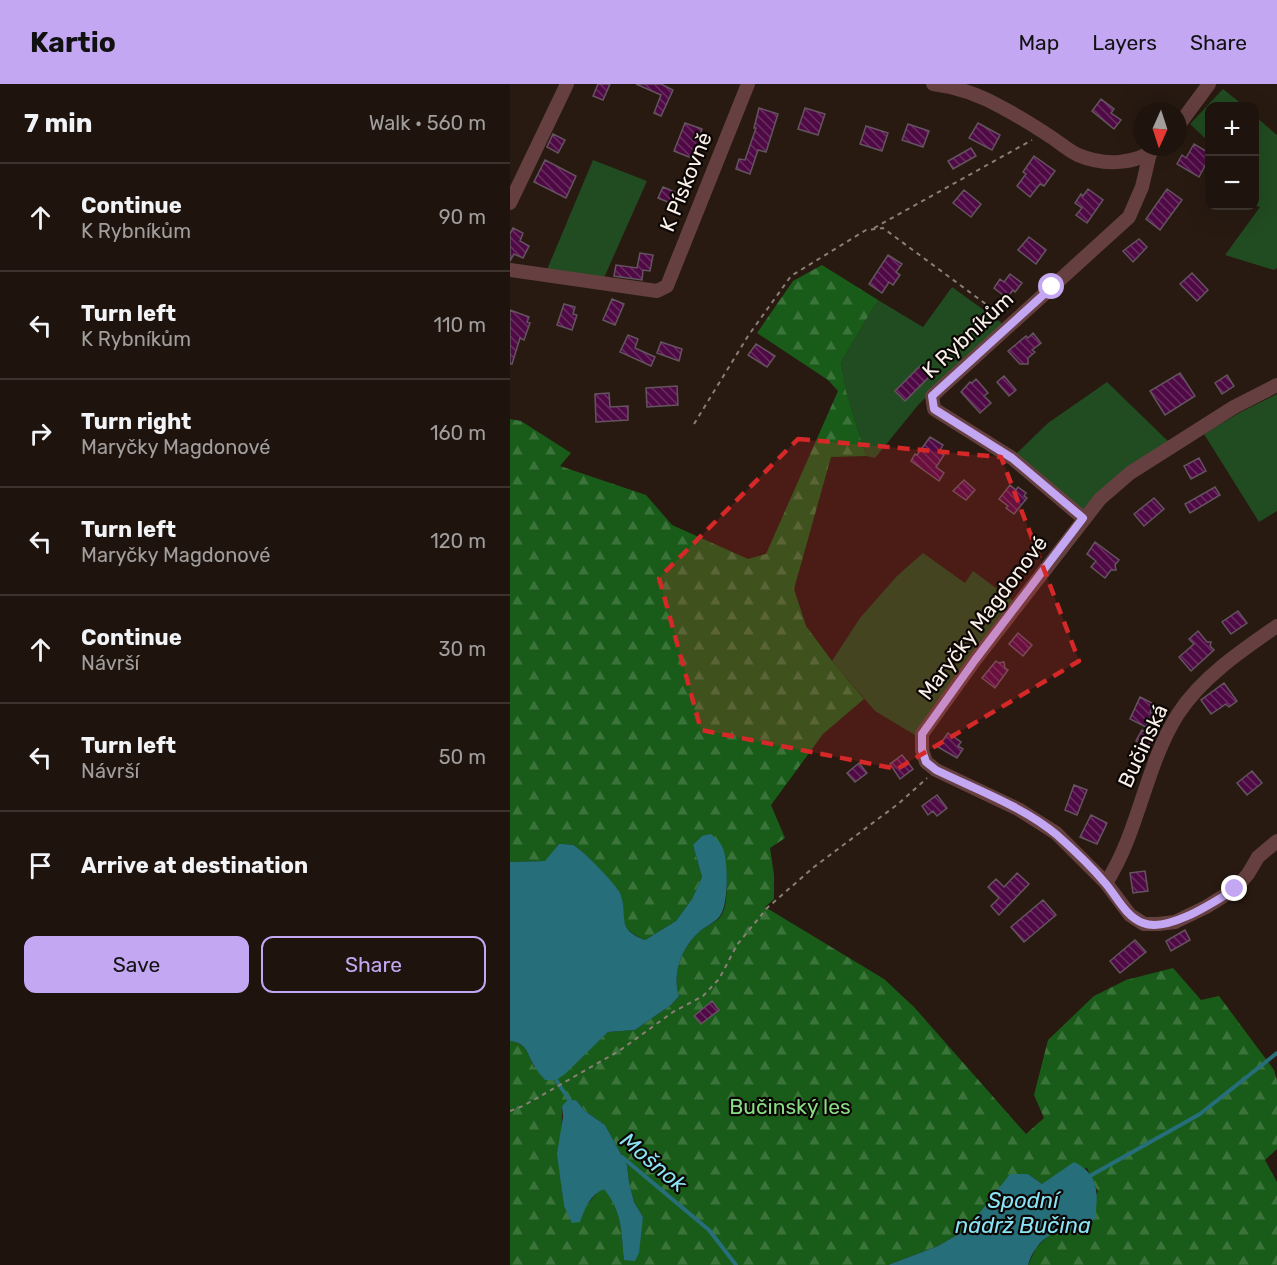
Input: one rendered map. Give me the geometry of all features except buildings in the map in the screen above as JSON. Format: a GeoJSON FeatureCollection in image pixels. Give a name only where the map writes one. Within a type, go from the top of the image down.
{"type":"FeatureCollection","features":[{"type":"Feature","properties":{"kind":"street"},"geometry":{"type":"LineString","coordinates":[[510,203],[567,84]]}},
{"type":"Feature","properties":{"kind":"street","name":"K Pískovně"},"geometry":{"type":"LineString","coordinates":[[510,270],[657,291],[667,286],[748,84]]}},
{"type":"Feature","properties":{"kind":"street"},"geometry":{"type":"LineString","coordinates":[[933,84],[961,89],[989,100],[1078,155],[1102,162],[1135,160],[1143,156]]}},
{"type":"Feature","properties":{"kind":"street"},"geometry":{"type":"LineString","coordinates":[[1187,114],[1209,84]]}},
{"type":"Feature","properties":{"kind":"street","name":"K Rybníkům"},"geometry":{"type":"LineString","coordinates":[[1083,518],[1012,458],[934,409],[932,396],[1129,218],[1152,156]]}},
{"type":"Feature","properties":{"kind":"street","name":"Maryčky Magdonové"},"geometry":{"type":"LineString","coordinates":[[936,770],[926,762],[922,750],[922,734],[1083,518],[1100,499],[1130,473],[1234,407],[1277,385]]}},
{"type":"Feature","properties":{"kind":"street","name":"Bučinská"},"geometry":{"type":"LineString","coordinates":[[1106,883],[1117,866],[1157,757],[1178,714],[1199,688],[1277,626]]}},
{"type":"Feature","properties":{"kind":"street"},"geometry":{"type":"LineString","coordinates":[[936,770],[1018,809],[1056,833],[1106,883],[1130,915],[1144,924],[1174,921],[1206,907],[1235,889],[1258,857],[1277,841]]}},
{"type":"Feature","properties":{"kind":"path"},"geometry":{"type":"LineString","coordinates":[[873,229],[1045,133]]}},
{"type":"Feature","properties":{"kind":"path"},"geometry":{"type":"LineString","coordinates":[[694,424],[748,336],[791,276],[866,230],[883,228],[1011,323]]}},
{"type":"Feature","properties":{"kind":"path"},"geometry":{"type":"LineString","coordinates":[[510,1112],[619,1052],[674,1012],[703,996],[719,979],[737,945],[767,908],[814,867],[898,804],[936,770]]}},
{"type":"Feature","properties":{"kind":"highlighted area"},"geometry":{"type":"Polygon","coordinates":[[[798,439],[1001,457],[1079,661],[897,769],[701,730],[659,578],[798,439]]]}},
{"type":"Feature","properties":{"kind":"green space"},"geometry":{"type":"Polygon","coordinates":[[[1223,89],[1239,102],[1211,102],[1223,89]]]}},
{"type":"Feature","properties":{"kind":"green space"},"geometry":{"type":"Polygon","coordinates":[[[1205,108],[1205,138],[1190,124],[1205,108]]]}},
{"type":"Feature","properties":{"kind":"green space"},"geometry":{"type":"Polygon","coordinates":[[[1259,119],[1277,135],[1277,268],[1274,270],[1225,255],[1260,207],[1259,119]]]}},
{"type":"Feature","properties":{"kind":"green space"},"geometry":{"type":"Polygon","coordinates":[[[593,160],[647,181],[603,280],[546,272],[593,160]]]}},
{"type":"Feature","properties":{"kind":"green space","name":"Bučinský les"},"geometry":{"type":"Polygon","coordinates":[[[822,265],[878,300],[841,362],[846,391],[866,456],[831,457],[794,589],[806,626],[864,699],[823,734],[771,805],[785,838],[770,848],[774,875],[774,899],[765,907],[884,979],[914,1007],[1026,1134],[1044,1118],[1034,1095],[1048,1040],[1094,996],[1126,980],[1173,968],[1201,1000],[1219,996],[1274,1070],[1277,1080],[1277,1149],[1265,1160],[1277,1182],[1277,1265],[1028,1265],[1036,1248],[1050,1234],[1067,1229],[1098,1192],[1087,1168],[1042,1184],[1028,1174],[983,1210],[967,1229],[938,1246],[888,1265],[510,1265],[510,1041],[523,1046],[534,1067],[578,1060],[608,1032],[635,1030],[671,1005],[679,996],[677,971],[683,954],[698,933],[721,916],[727,892],[723,847],[693,845],[702,877],[692,899],[676,921],[645,940],[626,927],[621,895],[607,876],[573,845],[559,844],[546,861],[510,862],[510,419],[521,421],[571,453],[560,466],[646,495],[672,525],[748,559],[766,554],[838,391],[828,380],[757,333],[793,281],[822,265]],[[576,1100],[562,1106],[561,1182],[564,1206],[585,1207],[604,1188],[618,1214],[624,1260],[643,1217],[634,1202],[627,1165],[605,1125],[585,1111],[576,1100]]]}},
{"type":"Feature","properties":{"kind":"green space"},"geometry":{"type":"Polygon","coordinates":[[[952,287],[1003,324],[919,404],[875,458],[866,456],[846,391],[841,362],[878,300],[923,327],[952,287]]]}},
{"type":"Feature","properties":{"kind":"green space"},"geometry":{"type":"Polygon","coordinates":[[[1107,382],[1171,444],[1082,514],[1012,458],[1048,423],[1107,382]]]}},
{"type":"Feature","properties":{"kind":"green space"},"geometry":{"type":"Polygon","coordinates":[[[1277,394],[1277,511],[1259,522],[1204,434],[1277,394]]]}},
{"type":"Feature","properties":{"kind":"green space"},"geometry":{"type":"Polygon","coordinates":[[[923,553],[965,583],[973,571],[1015,602],[967,662],[915,735],[875,711],[832,661],[860,618],[897,576],[923,553]]]}},
{"type":"Feature","properties":{"kind":"water"},"geometry":{"type":"Polygon","coordinates":[[[711,834],[721,844],[725,854],[727,882],[725,902],[720,916],[692,939],[679,962],[677,988],[679,996],[671,1005],[635,1030],[608,1032],[565,1074],[556,1080],[545,1080],[525,1049],[520,1044],[510,1041],[510,862],[545,861],[559,844],[573,845],[607,876],[619,891],[627,927],[630,932],[645,940],[676,921],[692,899],[702,877],[693,845],[702,836],[711,834]]]}},
{"type":"Feature","properties":{"kind":"water"},"geometry":{"type":"Polygon","coordinates":[[[576,1100],[585,1111],[605,1125],[627,1165],[634,1202],[643,1217],[639,1253],[635,1261],[624,1260],[618,1215],[604,1189],[592,1198],[580,1222],[572,1223],[564,1206],[557,1154],[563,1117],[562,1106],[567,1101],[576,1100]]]}},
{"type":"Feature","properties":{"kind":"water","name":"Spodní nádrž Bučina"},"geometry":{"type":"Polygon","coordinates":[[[1074,1162],[1089,1173],[1093,1179],[1097,1193],[1095,1219],[1078,1231],[1061,1231],[1047,1237],[1035,1249],[1028,1265],[888,1265],[938,1246],[967,1229],[1010,1174],[1028,1174],[1042,1184],[1074,1162]]]}},
{"type":"Feature","properties":{"kind":"waterway"},"geometry":{"type":"LineString","coordinates":[[1088,1177],[1200,1114],[1277,1053]]}},
{"type":"Feature","properties":{"kind":"waterway","name":"Mošnok"},"geometry":{"type":"LineString","coordinates":[[556,1080],[572,1104]]}},
{"type":"Feature","properties":{"kind":"waterway","name":"Mošnok"},"geometry":{"type":"LineString","coordinates":[[622,1157],[709,1230],[736,1265]]}},
{"type":"Feature","properties":{"kind":"route"},"geometry":{"type":"LineString","coordinates":[[1052,287],[932,396],[934,409],[1012,458],[1083,518],[922,734],[922,750],[926,762],[936,770],[1018,809],[1056,833],[1106,883],[1130,915],[1144,924],[1174,921],[1206,907],[1235,889]]}}]}
